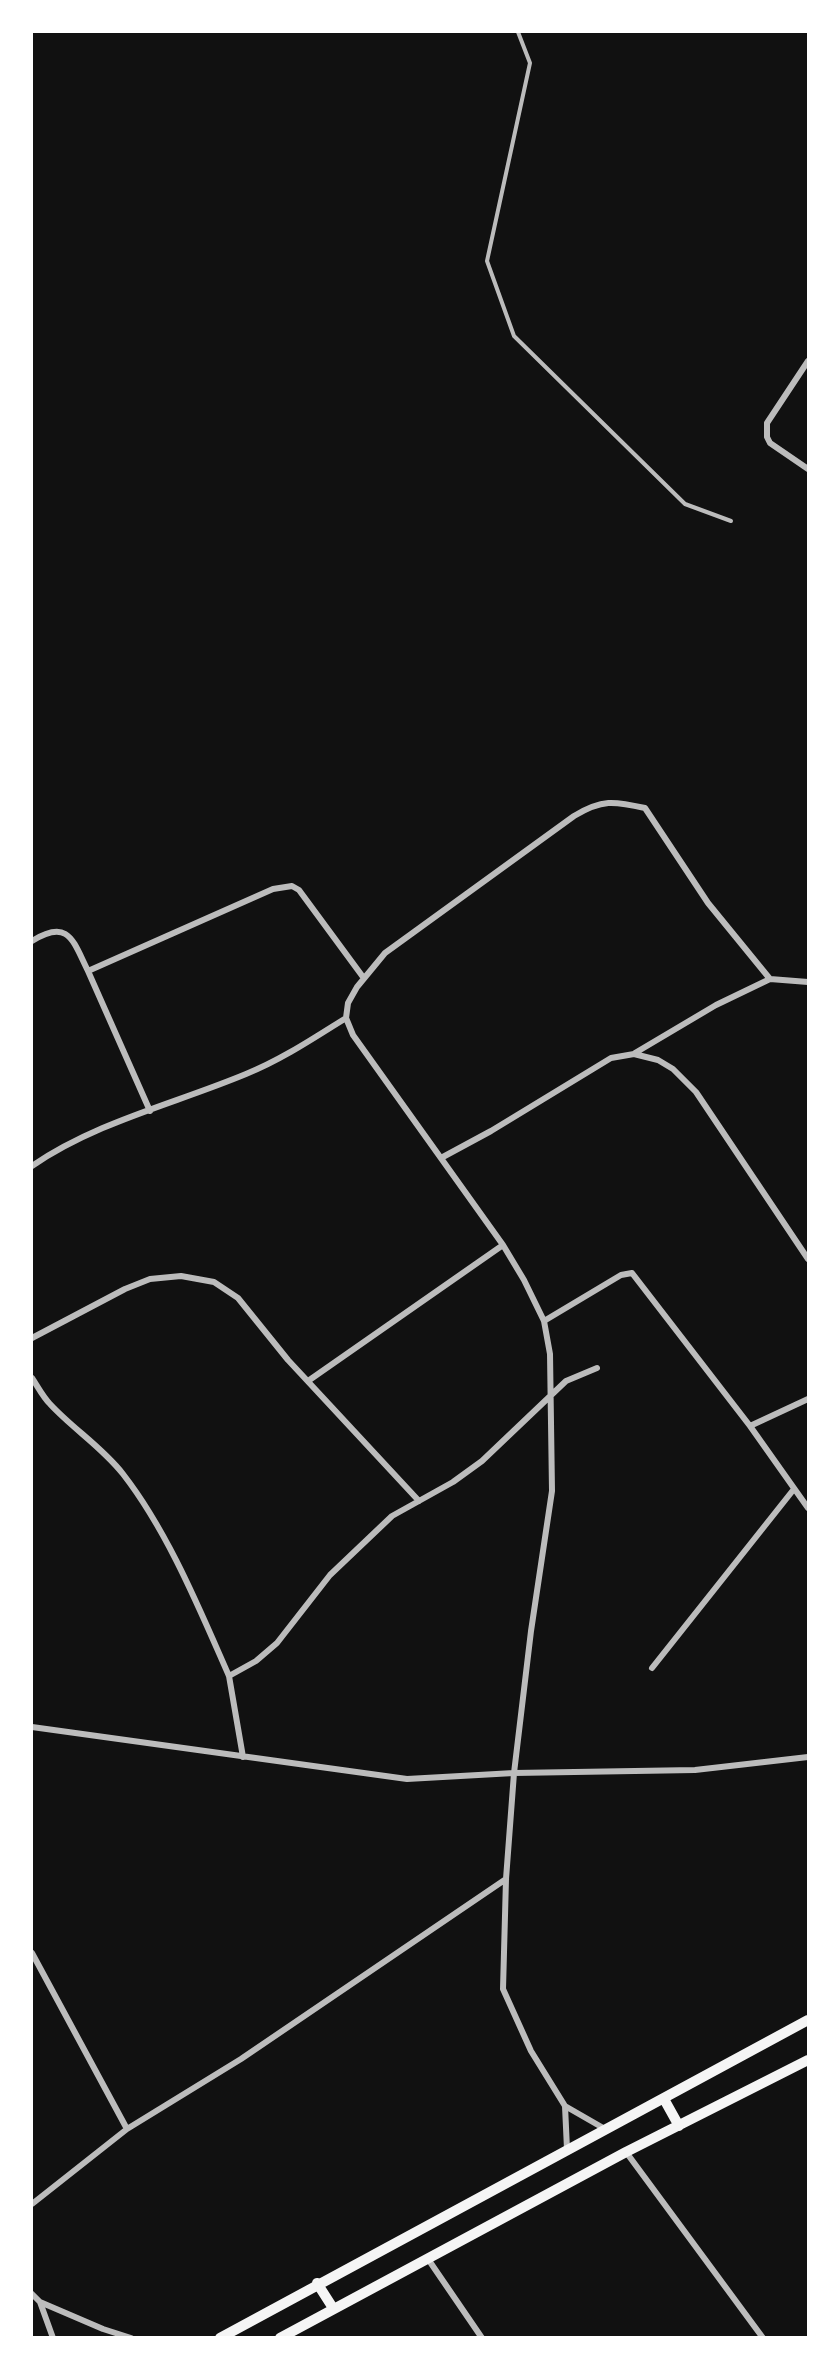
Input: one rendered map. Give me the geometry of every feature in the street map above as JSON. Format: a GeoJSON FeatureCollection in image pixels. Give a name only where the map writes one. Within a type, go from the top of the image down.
{"type":"FeatureCollection","features":[{"type":"Feature","properties":{"kind":"main road"},"geometry":{"type":"LineString","coordinates":[[220,2337],[808,2020]]}},
{"type":"Feature","properties":{"kind":"main road"},"geometry":{"type":"LineString","coordinates":[[280,2337],[626,2152],[808,2060]]}},
{"type":"Feature","properties":{"kind":"main road"},"geometry":{"type":"LineString","coordinates":[[664,2098],[679,2126]]}},
{"type":"Feature","properties":{"kind":"main road"},"geometry":{"type":"LineString","coordinates":[[317,2283],[333,2308]]}},
{"type":"Feature","properties":{"kind":"street"},"geometry":{"type":"LineString","coordinates":[[808,361],[770,417],[766,430],[770,443],[808,469]]}},
{"type":"Feature","properties":{"kind":"street"},"geometry":{"type":"LineString","coordinates":[[567,2149],[564,2106],[531,2051],[503,1989],[506,1879],[514,1773],[531,1631],[552,1491],[550,1353],[544,1321],[524,1280],[503,1245],[353,1035],[346,1018],[348,1003],[363,977],[385,953],[574,816],[603,802],[618,802],[645,808],[708,903],[770,979]]}},
{"type":"Feature","properties":{"kind":"street"},"geometry":{"type":"LineString","coordinates":[[88,971],[273,889],[291,886],[299,890],[363,977]]}},
{"type":"Feature","properties":{"kind":"street"},"geometry":{"type":"LineString","coordinates":[[32,942],[42,935],[58,930],[72,938],[150,1111]]}},
{"type":"Feature","properties":{"kind":"street"},"geometry":{"type":"LineString","coordinates":[[441,1158],[611,1058],[634,1054],[716,1005],[770,979],[808,982]]}},
{"type":"Feature","properties":{"kind":"street"},"geometry":{"type":"LineString","coordinates":[[32,1166],[91,1132],[249,1074],[311,1041],[346,1018]]}},
{"type":"Feature","properties":{"kind":"street"},"geometry":{"type":"LineString","coordinates":[[634,1054],[658,1060],[673,1069],[696,1092],[808,1259]]}},
{"type":"Feature","properties":{"kind":"street"},"geometry":{"type":"LineString","coordinates":[[308,1381],[503,1245]]}},
{"type":"Feature","properties":{"kind":"street"},"geometry":{"type":"LineString","coordinates":[[544,1321],[621,1275],[632,1273],[750,1426],[808,1509]]}},
{"type":"Feature","properties":{"kind":"street"},"geometry":{"type":"LineString","coordinates":[[32,1338],[125,1289],[150,1279],[182,1276],[214,1282],[238,1298],[288,1360],[419,1501]]}},
{"type":"Feature","properties":{"kind":"street"},"geometry":{"type":"LineString","coordinates":[[229,1676],[267,1653],[330,1575],[351,1552],[392,1516],[453,1482],[482,1461],[566,1381],[597,1368]]}},
{"type":"Feature","properties":{"kind":"street"},"geometry":{"type":"LineString","coordinates":[[32,1378],[51,1404],[91,1439],[122,1472],[141,1500],[191,1589],[229,1676],[243,1757]]}},
{"type":"Feature","properties":{"kind":"street"},"geometry":{"type":"LineString","coordinates":[[750,1426],[808,1398]]}},
{"type":"Feature","properties":{"kind":"street"},"geometry":{"type":"LineString","coordinates":[[652,1668],[794,1490]]}},
{"type":"Feature","properties":{"kind":"street"},"geometry":{"type":"LineString","coordinates":[[32,1727],[407,1779],[514,1773],[695,1770],[808,1757]]}},
{"type":"Feature","properties":{"kind":"street"},"geometry":{"type":"LineString","coordinates":[[32,2204],[127,2129],[241,2059],[506,1879]]}},
{"type":"Feature","properties":{"kind":"street"},"geometry":{"type":"LineString","coordinates":[[32,1953],[127,2129]]}},
{"type":"Feature","properties":{"kind":"street"},"geometry":{"type":"LineString","coordinates":[[564,2106],[605,2128]]}},
{"type":"Feature","properties":{"kind":"street"},"geometry":{"type":"LineString","coordinates":[[626,2152],[763,2337]]}},
{"type":"Feature","properties":{"kind":"street"},"geometry":{"type":"LineString","coordinates":[[428,2259],[482,2337]]}},
{"type":"Feature","properties":{"kind":"street"},"geometry":{"type":"LineString","coordinates":[[32,2294],[40,2302],[103,2329],[130,2337]]}},
{"type":"Feature","properties":{"kind":"street"},"geometry":{"type":"LineString","coordinates":[[40,2302],[53,2337]]}},
{"type":"Feature","properties":{"kind":"lane"},"geometry":{"type":"LineString","coordinates":[[518,32],[530,63],[487,261],[514,336],[685,504],[730,521]]}}]}
